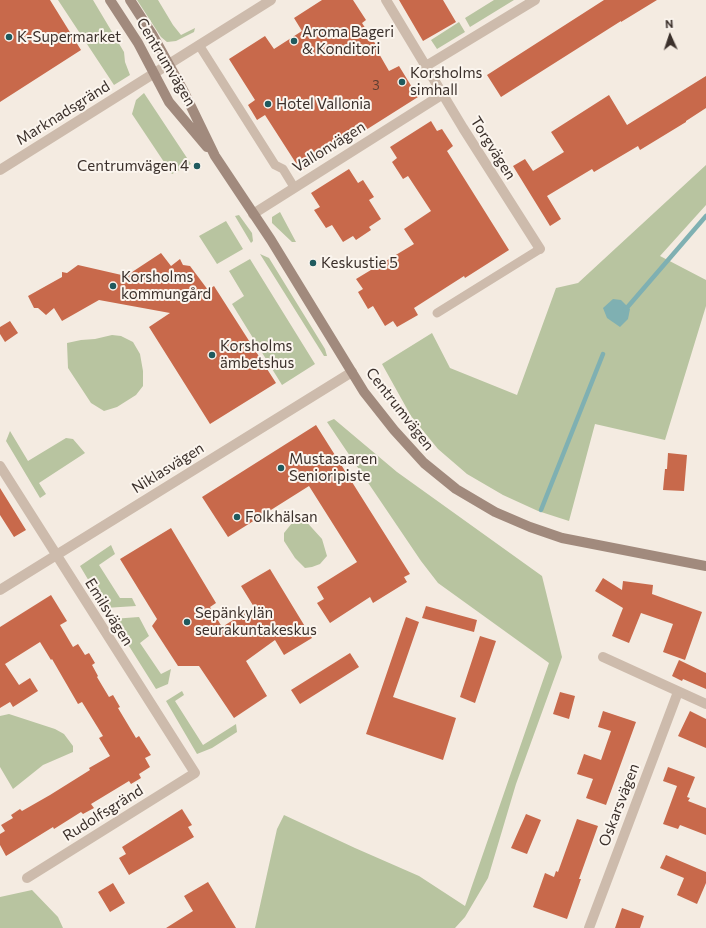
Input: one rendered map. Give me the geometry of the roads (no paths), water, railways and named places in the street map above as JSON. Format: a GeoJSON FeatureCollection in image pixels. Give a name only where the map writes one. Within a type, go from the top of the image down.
{"type":"FeatureCollection","features":[{"type":"Feature","properties":{"kind":"main road","name":"Centrumvägen"},"geometry":{"type":"LineString","coordinates":[[110,0],[138,43],[169,102],[182,120],[215,156]]}},
{"type":"Feature","properties":{"kind":"main road","name":"Centrumvägen"},"geometry":{"type":"LineString","coordinates":[[130,0],[152,34],[184,92],[215,156],[364,392],[394,430],[424,463],[456,489],[495,512],[530,527],[562,538],[706,566]]}},
{"type":"Feature","properties":{"kind":"street","name":"Marknadsgränd"},"geometry":{"type":"LineString","coordinates":[[0,170],[271,0]]}},
{"type":"Feature","properties":{"kind":"street","name":"Torgvägen"},"geometry":{"type":"LineString","coordinates":[[386,0],[479,155],[540,249]]}},
{"type":"Feature","properties":{"kind":"street"},"geometry":{"type":"LineString","coordinates":[[426,66],[535,0]]}},
{"type":"Feature","properties":{"kind":"street","name":"Vallonvägen"},"geometry":{"type":"LineString","coordinates":[[253,214],[443,94]]}},
{"type":"Feature","properties":{"kind":"street","name":"Niklasvägen"},"geometry":{"type":"LineString","coordinates":[[0,590],[352,372]]}},
{"type":"Feature","properties":{"kind":"street","name":"Emilsvägen"},"geometry":{"type":"LineString","coordinates":[[0,466],[195,773]]}},
{"type":"Feature","properties":{"kind":"street"},"geometry":{"type":"LineString","coordinates":[[603,657],[706,704]]}},
{"type":"Feature","properties":{"kind":"street","name":"Oskarsvägen"},"geometry":{"type":"LineString","coordinates":[[589,928],[678,692]]}},
{"type":"Feature","properties":{"kind":"street","name":"Rudolfsgränd"},"geometry":{"type":"LineString","coordinates":[[27,878],[195,773]]}},
{"type":"Feature","properties":{"kind":"lane"},"geometry":{"type":"LineString","coordinates":[[199,45],[274,165],[283,169],[294,187]]}},
{"type":"Feature","properties":{"kind":"lane"},"geometry":{"type":"LineString","coordinates":[[437,313],[540,249]]}},
{"type":"Feature","properties":{"kind":"water"},"geometry":{"type":"Polygon","coordinates":[[[613,299],[621,300],[630,309],[628,319],[620,327],[607,318],[603,308],[613,299]]]}},
{"type":"Feature","properties":{"kind":"waterway"},"geometry":{"type":"LineString","coordinates":[[625,310],[706,216]]}},
{"type":"Feature","properties":{"kind":"waterway"},"geometry":{"type":"LineString","coordinates":[[541,510],[603,354]]}},
{"type":"Feature","properties":{"kind":"place","name":"K-Supermarket"},"geometry":{"type":"Point","coordinates":[9,37]}},
{"type":"Feature","properties":{"kind":"place","name":"Aroma Bageri & Konditori"},"geometry":{"type":"Point","coordinates":[294,41]}},
{"type":"Feature","properties":{"kind":"place","name":"Korsholms simhall"},"geometry":{"type":"Point","coordinates":[402,82]}},
{"type":"Feature","properties":{"kind":"place","name":"Hotel Vallonia"},"geometry":{"type":"Point","coordinates":[268,104]}},
{"type":"Feature","properties":{"kind":"place","name":"Centrumvägen 4"},"geometry":{"type":"Point","coordinates":[197,166]}},
{"type":"Feature","properties":{"kind":"place","name":"Keskustie 5"},"geometry":{"type":"Point","coordinates":[313,263]}},
{"type":"Feature","properties":{"kind":"place","name":"Korsholms kommungård"},"geometry":{"type":"Point","coordinates":[113,286]}},
{"type":"Feature","properties":{"kind":"place","name":"Korsholms ämbetshus"},"geometry":{"type":"Point","coordinates":[212,355]}},
{"type":"Feature","properties":{"kind":"place","name":"Mustasaaren Senioripiste"},"geometry":{"type":"Point","coordinates":[281,468]}},
{"type":"Feature","properties":{"kind":"place","name":"Folkhälsan"},"geometry":{"type":"Point","coordinates":[237,517]}},
{"type":"Feature","properties":{"kind":"place","name":"Sepänkylän seurakuntakeskus"},"geometry":{"type":"Point","coordinates":[187,622]}}]}
